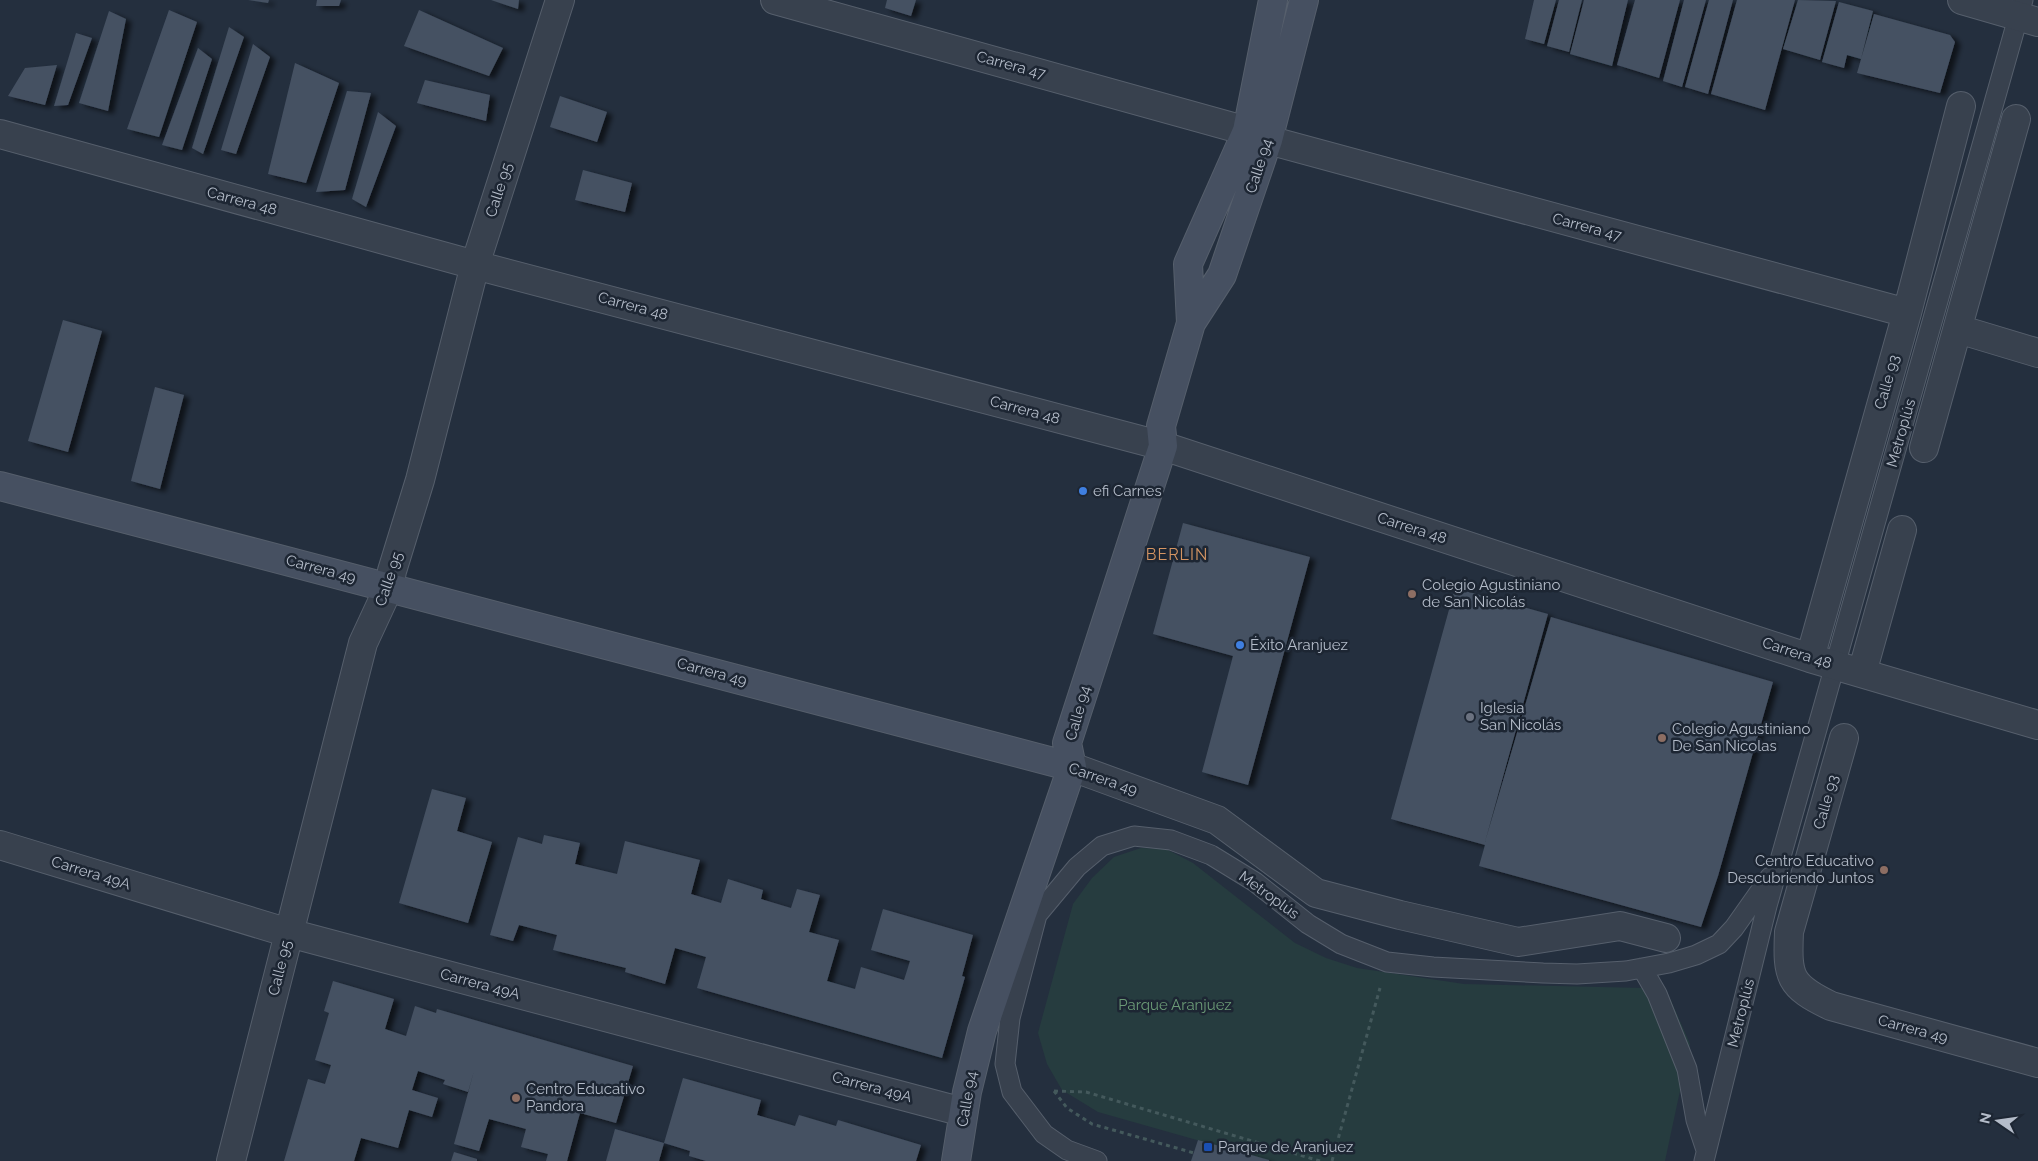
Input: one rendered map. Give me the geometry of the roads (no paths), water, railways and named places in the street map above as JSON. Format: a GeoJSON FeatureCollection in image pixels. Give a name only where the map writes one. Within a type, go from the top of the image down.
{"type":"FeatureCollection","features":[{"type":"Feature","properties":{"kind":"street","name":"Calle 95"},"geometry":{"type":"LineString","coordinates":[[231,1161],[363,643],[389,587],[420,480],[475,265],[560,0]]}},
{"type":"Feature","properties":{"kind":"street","name":"Carrera 47"},"geometry":{"type":"LineString","coordinates":[[775,0],[1257,135],[1907,313]]}},
{"type":"Feature","properties":{"kind":"street","name":"Calle 94"},"geometry":{"type":"LineString","coordinates":[[1257,135],[1273,0]]}},
{"type":"Feature","properties":{"kind":"street","name":"Calle 94"},"geometry":{"type":"LineString","coordinates":[[956,1161],[963,1112],[982,1031],[1072,767],[1067,743],[1163,446],[1161,426],[1191,323],[1222,275],[1257,135],[1304,0]]}},
{"type":"Feature","properties":{"kind":"street"},"geometry":{"type":"LineString","coordinates":[[1962,0],[2026,13]]}},
{"type":"Feature","properties":{"kind":"street","name":"Calle 93"},"geometry":{"type":"LineString","coordinates":[[1822,662],[1907,313],[1961,106]]}},
{"type":"Feature","properties":{"kind":"street"},"geometry":{"type":"LineString","coordinates":[[1924,448],[2016,119]]}},
{"type":"Feature","properties":{"kind":"street","name":"Carrera 48"},"geometry":{"type":"LineString","coordinates":[[0,134],[475,265],[1163,446],[1822,662],[2038,725]]}},
{"type":"Feature","properties":{"kind":"street"},"geometry":{"type":"LineString","coordinates":[[1958,329],[2038,353]]}},
{"type":"Feature","properties":{"kind":"street","name":"Carrera 49"},"geometry":{"type":"LineString","coordinates":[[0,486],[1072,767],[1218,820],[1316,893],[1400,915],[1518,942],[1620,926],[1666,938]]}},
{"type":"Feature","properties":{"kind":"street"},"geometry":{"type":"LineString","coordinates":[[1862,673],[1902,530]]}},
{"type":"Feature","properties":{"kind":"street","name":"Calle 93"},"geometry":{"type":"LineString","coordinates":[[1794,982],[1788,959],[1789,932],[1844,738]]}},
{"type":"Feature","properties":{"kind":"street","name":"Carrera 49A"},"geometry":{"type":"LineString","coordinates":[[0,845],[289,933],[963,1112]]}},
{"type":"Feature","properties":{"kind":"street","name":"Carrera 49"},"geometry":{"type":"LineString","coordinates":[[1794,982],[1811,997],[1831,1006],[2038,1063]]}},
{"type":"Feature","properties":{"kind":"lane","name":"Metroplús"},"geometry":{"type":"LineString","coordinates":[[1705,1156],[1778,866],[1822,662],[2026,13]]}},
{"type":"Feature","properties":{"kind":"lane","name":"Metroplús"},"geometry":{"type":"LineString","coordinates":[[1097,1161],[1067,1150],[1044,1134],[1012,1092],[1005,1064],[1010,1018],[1037,915],[1077,867],[1102,846],[1134,836],[1171,840],[1211,855],[1255,882],[1316,929],[1341,944],[1387,962],[1433,967],[1551,974],[1616,972],[1670,964],[1696,955],[1719,944],[1734,928],[1778,866]]}},
{"type":"Feature","properties":{"kind":"lane"},"geometry":{"type":"LineString","coordinates":[[1642,968],[1657,994],[1686,1069],[1705,1156]]}},
{"type":"Feature","properties":{"kind":"place","name":"efi Carnes"},"geometry":{"type":"Point","coordinates":[1083,491]}},
{"type":"Feature","properties":{"kind":"place","name":"Colegio Agustiniano de San Nicolás"},"geometry":{"type":"Point","coordinates":[1412,594]}},
{"type":"Feature","properties":{"kind":"place","name":"Éxito Aranjuez"},"geometry":{"type":"Point","coordinates":[1240,645]}},
{"type":"Feature","properties":{"kind":"place","name":"Iglesia San Nicolás"},"geometry":{"type":"Point","coordinates":[1470,717]}},
{"type":"Feature","properties":{"kind":"place","name":"Colegio Agustiniano De San Nicolas"},"geometry":{"type":"Point","coordinates":[1662,738]}},
{"type":"Feature","properties":{"kind":"place","name":"Centro Educativo Descubriendo Juntos"},"geometry":{"type":"Point","coordinates":[1884,870]}},
{"type":"Feature","properties":{"kind":"place","name":"Centro Educativo Pandora"},"geometry":{"type":"Point","coordinates":[516,1098]}},
{"type":"Feature","properties":{"kind":"place","name":"Parque de Aranjuez"},"geometry":{"type":"Point","coordinates":[1208,1147]}},
{"type":"Feature","properties":{"kind":"district","name":"BERLIN"},"geometry":{"type":"Point","coordinates":[1177,554]}},
{"type":"Feature","properties":{"kind":"park label","name":"Parque Aranjuez"},"geometry":{"type":"Point","coordinates":[1175,1005]}}]}
